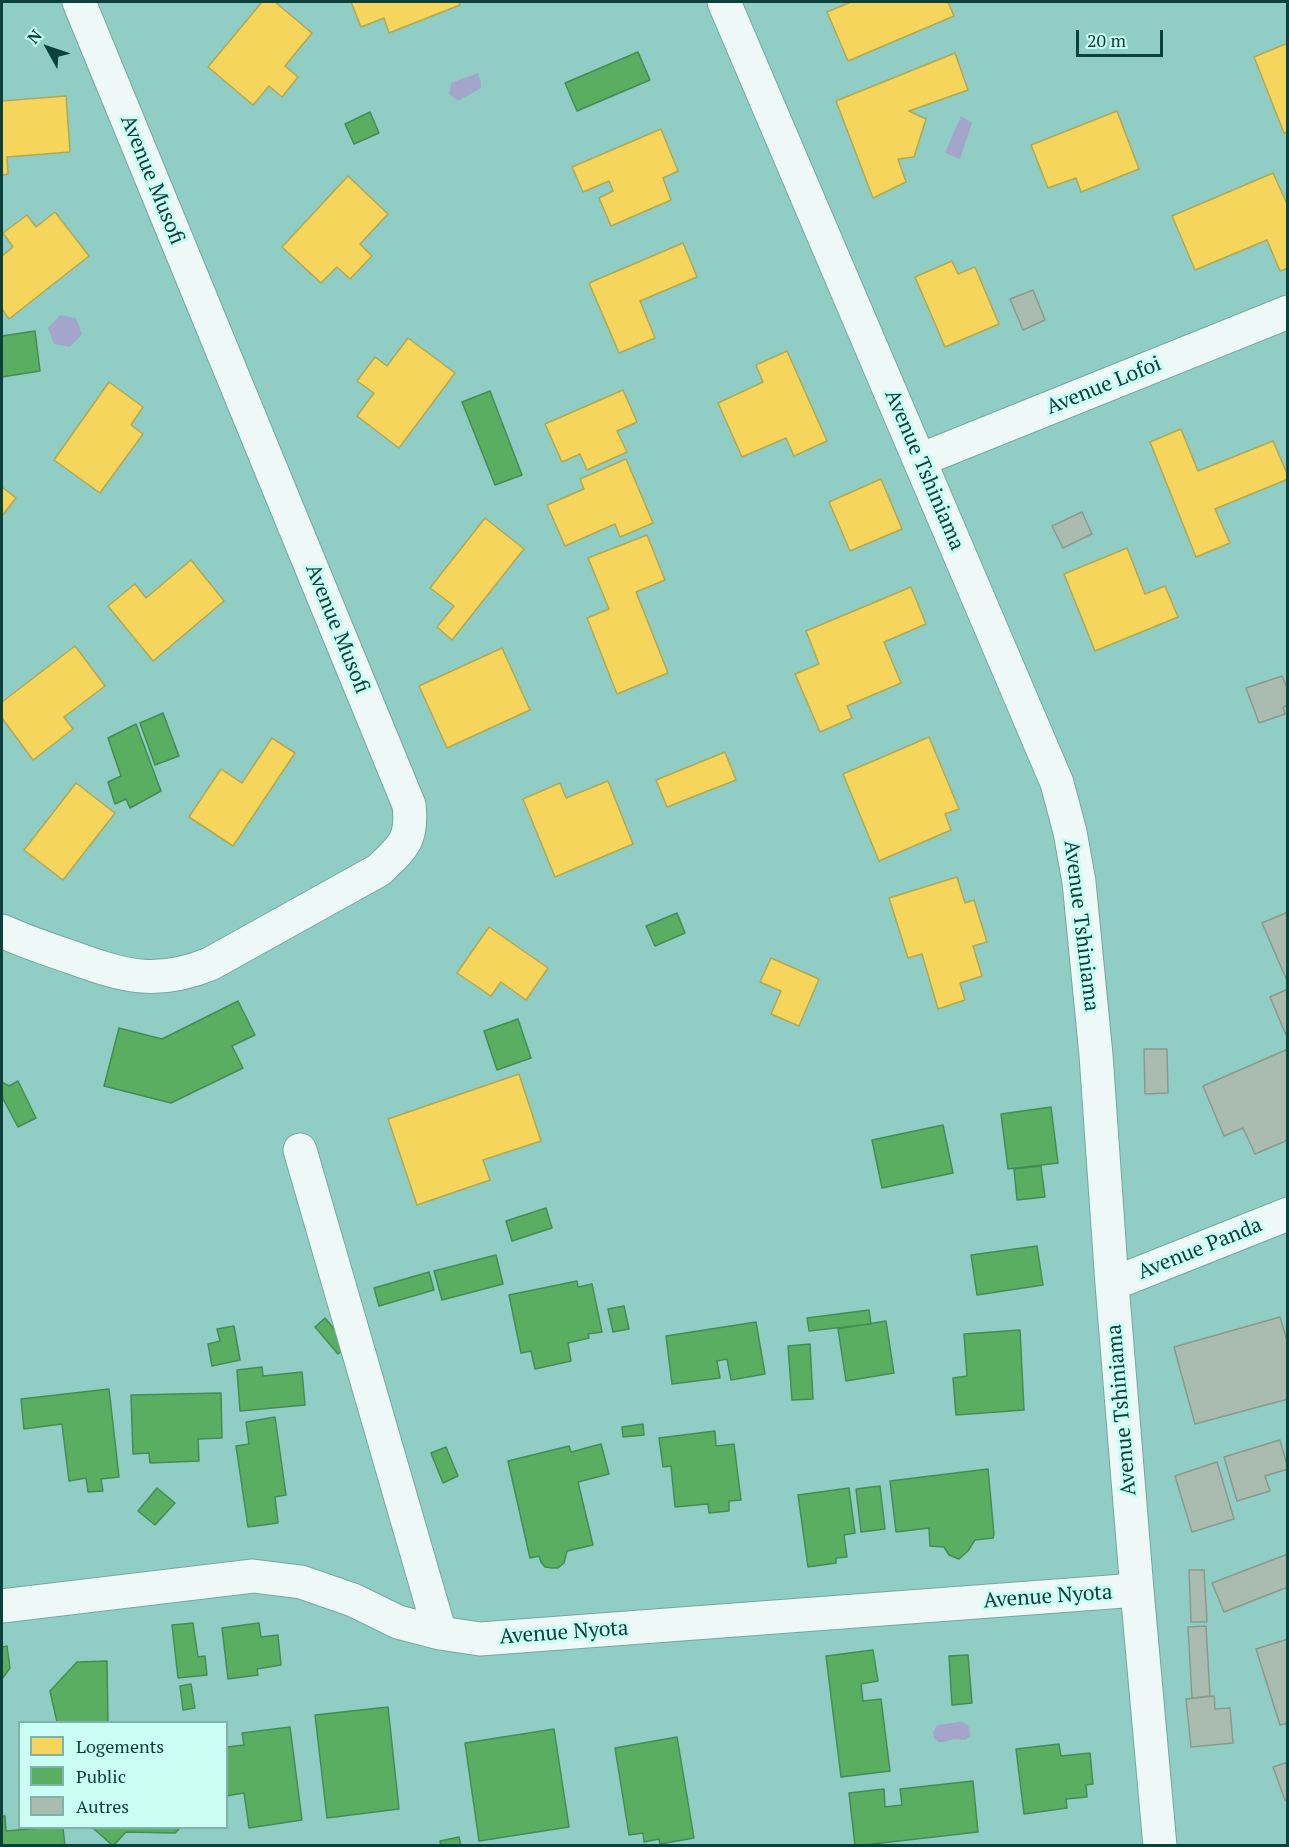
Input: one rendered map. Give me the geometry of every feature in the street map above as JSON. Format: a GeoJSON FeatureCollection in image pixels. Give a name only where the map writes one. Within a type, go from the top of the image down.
{"type":"FeatureCollection","features":[{"type":"Feature","properties":{"kind":"street","name":"Avenue Musofi"},"geometry":{"type":"LineString","coordinates":[[2,931],[111,972],[138,977],[189,973],[210,964],[379,870],[400,850],[410,832],[411,820],[409,805],[79,2]]}},
{"type":"Feature","properties":{"kind":"street","name":"Avenue Tshiniama"},"geometry":{"type":"LineString","coordinates":[[724,2],[1057,783],[1070,832],[1079,882],[1096,1055],[1112,1284],[1160,1845]]}},
{"type":"Feature","properties":{"kind":"street","name":"Avenue Lofoi"},"geometry":{"type":"LineString","coordinates":[[920,460],[1287,312]]}},
{"type":"Feature","properties":{"kind":"street"},"geometry":{"type":"LineString","coordinates":[[300,1150],[440,1633]]}},
{"type":"Feature","properties":{"kind":"street","name":"Avenue Panda"},"geometry":{"type":"LineString","coordinates":[[1112,1284],[1287,1214]]}},
{"type":"Feature","properties":{"kind":"street","name":"Avenue Nyota"},"geometry":{"type":"LineString","coordinates":[[2,1606],[253,1576],[301,1581],[353,1600],[398,1622],[440,1633],[480,1639],[1137,1590]]}},
{"type":"Feature","properties":{"kind":"water"},"geometry":{"type":"Polygon","coordinates":[[[478,73],[481,88],[458,101],[449,94],[451,83],[478,73]]]}},
{"type":"Feature","properties":{"kind":"water"},"geometry":{"type":"Polygon","coordinates":[[[961,116],[972,123],[960,159],[945,153],[961,116]]]}},
{"type":"Feature","properties":{"kind":"water"},"geometry":{"type":"Polygon","coordinates":[[[60,315],[76,318],[82,334],[70,347],[54,344],[48,328],[60,315]]]}},
{"type":"Feature","properties":{"kind":"water"},"geometry":{"type":"Polygon","coordinates":[[[965,1723],[969,1728],[970,1736],[966,1740],[953,1739],[938,1742],[934,1738],[933,1732],[937,1725],[965,1723]]]}},
{"type":"Feature","properties":{"kind":"building: Logements"},"geometry":{"type":"Polygon","coordinates":[[[262,2],[275,2],[312,33],[285,66],[298,77],[282,97],[269,86],[253,105],[208,67],[262,2]]]}},
{"type":"Feature","properties":{"kind":"building: Logements"},"geometry":{"type":"Polygon","coordinates":[[[351,2],[459,2],[460,5],[389,33],[384,18],[361,27],[351,2]]]}},
{"type":"Feature","properties":{"kind":"building: Logements"},"geometry":{"type":"Polygon","coordinates":[[[851,2],[948,2],[954,16],[848,61],[827,12],[851,2]]]}},
{"type":"Feature","properties":{"kind":"building: Logements"},"geometry":{"type":"Polygon","coordinates":[[[1288,43],[1288,132],[1284,133],[1254,57],[1288,43]]]}},
{"type":"Feature","properties":{"kind":"building: Logements"},"geometry":{"type":"Polygon","coordinates":[[[955,53],[968,90],[909,111],[926,119],[914,157],[898,159],[906,182],[873,198],[836,101],[955,53]]]}},
{"type":"Feature","properties":{"kind":"building: Logements"},"geometry":{"type":"Polygon","coordinates":[[[66,96],[70,152],[7,157],[8,174],[2,175],[2,101],[66,96]]]}},
{"type":"Feature","properties":{"kind":"building: Logements"},"geometry":{"type":"Polygon","coordinates":[[[1117,111],[1139,169],[1081,192],[1076,178],[1048,188],[1031,145],[1117,111]]]}},
{"type":"Feature","properties":{"kind":"building: Logements"},"geometry":{"type":"Polygon","coordinates":[[[661,129],[678,171],[663,178],[671,200],[611,226],[599,198],[613,191],[609,181],[583,192],[572,167],[661,129]]]}},
{"type":"Feature","properties":{"kind":"building: Logements"},"geometry":{"type":"Polygon","coordinates":[[[1273,173],[1288,206],[1288,268],[1280,271],[1267,240],[1195,270],[1172,216],[1273,173]]]}},
{"type":"Feature","properties":{"kind":"building: Logements"},"geometry":{"type":"Polygon","coordinates":[[[348,176],[388,214],[360,244],[372,256],[350,279],[337,267],[321,283],[282,247],[348,176]]]}},
{"type":"Feature","properties":{"kind":"building: Logements"},"geometry":{"type":"Polygon","coordinates":[[[55,212],[89,256],[9,319],[2,309],[2,256],[13,247],[3,233],[27,215],[36,227],[55,212]]]}},
{"type":"Feature","properties":{"kind":"building: Logements"},"geometry":{"type":"Polygon","coordinates":[[[683,243],[697,277],[640,301],[655,338],[619,353],[589,283],[683,243]]]}},
{"type":"Feature","properties":{"kind":"building: Logements"},"geometry":{"type":"Polygon","coordinates":[[[952,261],[958,274],[975,267],[999,324],[945,347],[915,277],[952,261]]]}},
{"type":"Feature","properties":{"kind":"building: Logements"},"geometry":{"type":"Polygon","coordinates":[[[408,338],[455,373],[399,448],[357,416],[374,393],[357,381],[375,357],[387,366],[408,338]]]}},
{"type":"Feature","properties":{"kind":"building: Logements"},"geometry":{"type":"Polygon","coordinates":[[[787,351],[827,441],[794,456],[786,438],[742,457],[718,403],[763,382],[756,365],[787,351]]]}},
{"type":"Feature","properties":{"kind":"building: Logements"},"geometry":{"type":"Polygon","coordinates":[[[109,382],[143,407],[131,425],[143,434],[100,493],[54,460],[109,382]]]}},
{"type":"Feature","properties":{"kind":"building: Logements"},"geometry":{"type":"Polygon","coordinates":[[[623,390],[637,422],[617,431],[627,452],[587,470],[580,454],[562,462],[545,424],[623,390]]]}},
{"type":"Feature","properties":{"kind":"building: Logements"},"geometry":{"type":"Polygon","coordinates":[[[1181,429],[1198,471],[1273,441],[1288,476],[1288,479],[1215,509],[1230,543],[1196,557],[1150,442],[1181,429]]]}},
{"type":"Feature","properties":{"kind":"building: Logements"},"geometry":{"type":"Polygon","coordinates":[[[626,459],[653,523],[620,537],[615,524],[565,546],[547,505],[584,489],[580,479],[626,459]]]}},
{"type":"Feature","properties":{"kind":"building: Logements"},"geometry":{"type":"Polygon","coordinates":[[[881,479],[902,529],[850,551],[829,502],[881,479]]]}},
{"type":"Feature","properties":{"kind":"building: Logements"},"geometry":{"type":"Polygon","coordinates":[[[2,487],[16,498],[2,516],[2,487]]]}},
{"type":"Feature","properties":{"kind":"building: Logements"},"geometry":{"type":"Polygon","coordinates":[[[485,518],[524,549],[452,640],[437,627],[454,606],[430,588],[485,518]]]}},
{"type":"Feature","properties":{"kind":"building: Logements"},"geometry":{"type":"Polygon","coordinates":[[[647,535],[665,580],[636,592],[668,673],[617,694],[587,618],[609,609],[588,558],[647,535]]]}},
{"type":"Feature","properties":{"kind":"building: Logements"},"geometry":{"type":"Polygon","coordinates":[[[1127,548],[1145,594],[1165,586],[1178,617],[1095,651],[1064,574],[1127,548]]]}},
{"type":"Feature","properties":{"kind":"building: Logements"},"geometry":{"type":"Polygon","coordinates":[[[191,560],[224,601],[153,661],[108,606],[135,584],[146,598],[191,560]]]}},
{"type":"Feature","properties":{"kind":"building: Logements"},"geometry":{"type":"Polygon","coordinates":[[[911,587],[926,624],[884,642],[901,683],[847,706],[852,718],[820,732],[795,674],[819,664],[806,631],[911,587]]]}},
{"type":"Feature","properties":{"kind":"building: Logements"},"geometry":{"type":"Polygon","coordinates":[[[75,646],[105,686],[64,717],[73,729],[33,760],[2,718],[2,702],[75,646]]]}},
{"type":"Feature","properties":{"kind":"building: Logements"},"geometry":{"type":"Polygon","coordinates":[[[502,648],[530,710],[447,748],[419,686],[502,648]]]}},
{"type":"Feature","properties":{"kind":"building: Logements"},"geometry":{"type":"Polygon","coordinates":[[[929,737],[959,809],[945,814],[951,830],[879,861],[843,774],[929,737]]]}},
{"type":"Feature","properties":{"kind":"building: Logements"},"geometry":{"type":"Polygon","coordinates":[[[272,738],[295,753],[233,846],[189,817],[221,769],[242,783],[272,738]]]}},
{"type":"Feature","properties":{"kind":"building: Logements"},"geometry":{"type":"Polygon","coordinates":[[[725,752],[736,780],[667,807],[656,780],[725,752]]]}},
{"type":"Feature","properties":{"kind":"building: Logements"},"geometry":{"type":"Polygon","coordinates":[[[608,781],[633,844],[555,877],[523,799],[560,783],[566,798],[608,781]]]}},
{"type":"Feature","properties":{"kind":"building: Logements"},"geometry":{"type":"Polygon","coordinates":[[[76,783],[115,813],[63,880],[24,850],[76,783]]]}},
{"type":"Feature","properties":{"kind":"building: Logements"},"geometry":{"type":"Polygon","coordinates":[[[957,877],[965,903],[974,900],[987,942],[973,946],[982,976],[960,983],[965,1000],[938,1009],[922,954],[908,958],[889,898],[957,877]]]}},
{"type":"Feature","properties":{"kind":"building: Logements"},"geometry":{"type":"Polygon","coordinates":[[[489,927],[548,968],[526,1000],[501,982],[491,996],[457,973],[489,927]]]}},
{"type":"Feature","properties":{"kind":"building: Logements"},"geometry":{"type":"Polygon","coordinates":[[[771,958],[819,979],[799,1026],[771,1014],[781,991],[760,982],[771,958]]]}},
{"type":"Feature","properties":{"kind":"building: Logements"},"geometry":{"type":"Polygon","coordinates":[[[519,1074],[541,1141],[483,1160],[490,1180],[417,1205],[388,1119],[519,1074]]]}},
{"type":"Feature","properties":{"kind":"building: Public"},"geometry":{"type":"Polygon","coordinates":[[[638,52],[650,80],[577,111],[565,83],[638,52]]]}},
{"type":"Feature","properties":{"kind":"building: Public"},"geometry":{"type":"Polygon","coordinates":[[[370,112],[379,133],[354,144],[345,124],[370,112]]]}},
{"type":"Feature","properties":{"kind":"building: Public"},"geometry":{"type":"Polygon","coordinates":[[[35,331],[40,371],[2,377],[2,336],[35,331]]]}},
{"type":"Feature","properties":{"kind":"building: Public"},"geometry":{"type":"Polygon","coordinates":[[[490,391],[522,475],[495,485],[462,402],[490,391]]]}},
{"type":"Feature","properties":{"kind":"building: Public"},"geometry":{"type":"Polygon","coordinates":[[[163,713],[179,756],[155,765],[140,723],[163,713]]]}},
{"type":"Feature","properties":{"kind":"building: Public"},"geometry":{"type":"Polygon","coordinates":[[[136,724],[161,791],[130,808],[126,799],[115,804],[108,782],[121,776],[108,738],[136,724]]]}},
{"type":"Feature","properties":{"kind":"building: Public"},"geometry":{"type":"Polygon","coordinates":[[[677,913],[685,933],[655,946],[646,926],[677,913]]]}},
{"type":"Feature","properties":{"kind":"building: Public"},"geometry":{"type":"Polygon","coordinates":[[[238,1001],[255,1035],[232,1046],[243,1068],[171,1103],[104,1086],[119,1028],[162,1039],[238,1001]]]}},
{"type":"Feature","properties":{"kind":"building: Public"},"geometry":{"type":"Polygon","coordinates":[[[518,1019],[531,1058],[497,1070],[484,1031],[518,1019]]]}},
{"type":"Feature","properties":{"kind":"building: Public"},"geometry":{"type":"Polygon","coordinates":[[[18,1081],[36,1118],[18,1127],[2,1097],[2,1082],[9,1086],[18,1081]]]}},
{"type":"Feature","properties":{"kind":"building: Public"},"geometry":{"type":"Polygon","coordinates":[[[1051,1107],[1058,1163],[1008,1169],[1001,1114],[1051,1107]]]}},
{"type":"Feature","properties":{"kind":"building: Public"},"geometry":{"type":"Polygon","coordinates":[[[943,1125],[953,1173],[882,1188],[872,1140],[943,1125]]]}},
{"type":"Feature","properties":{"kind":"building: Public"},"geometry":{"type":"Polygon","coordinates":[[[1041,1166],[1045,1197],[1017,1200],[1014,1169],[1041,1166]]]}},
{"type":"Feature","properties":{"kind":"building: Public"},"geometry":{"type":"Polygon","coordinates":[[[546,1208],[552,1228],[512,1241],[506,1221],[546,1208]]]}},
{"type":"Feature","properties":{"kind":"building: Public"},"geometry":{"type":"Polygon","coordinates":[[[1037,1246],[1043,1285],[977,1295],[971,1255],[1037,1246]]]}},
{"type":"Feature","properties":{"kind":"building: Public"},"geometry":{"type":"Polygon","coordinates":[[[496,1255],[503,1284],[442,1300],[434,1271],[496,1255]]]}},
{"type":"Feature","properties":{"kind":"building: Public"},"geometry":{"type":"Polygon","coordinates":[[[429,1272],[434,1290],[379,1306],[374,1288],[429,1272]]]}},
{"type":"Feature","properties":{"kind":"building: Public"},"geometry":{"type":"Polygon","coordinates":[[[577,1281],[578,1287],[592,1284],[602,1332],[588,1334],[589,1338],[568,1343],[571,1361],[535,1369],[531,1351],[521,1353],[509,1295],[577,1281]]]}},
{"type":"Feature","properties":{"kind":"building: Public"},"geometry":{"type":"Polygon","coordinates":[[[624,1306],[629,1329],[613,1332],[608,1309],[624,1306]]]}},
{"type":"Feature","properties":{"kind":"building: Public"},"geometry":{"type":"Polygon","coordinates":[[[869,1310],[871,1324],[809,1331],[807,1318],[869,1310]]]}},
{"type":"Feature","properties":{"kind":"building: Public"},"geometry":{"type":"Polygon","coordinates":[[[325,1318],[348,1346],[338,1354],[315,1327],[325,1318]]]}},
{"type":"Feature","properties":{"kind":"building: Public"},"geometry":{"type":"Polygon","coordinates":[[[886,1321],[894,1373],[846,1381],[838,1329],[886,1321]]]}},
{"type":"Feature","properties":{"kind":"building: Public"},"geometry":{"type":"Polygon","coordinates":[[[756,1322],[765,1374],[731,1380],[727,1359],[717,1361],[720,1378],[672,1384],[666,1336],[756,1322]]]}},
{"type":"Feature","properties":{"kind":"building: Public"},"geometry":{"type":"Polygon","coordinates":[[[234,1326],[240,1360],[212,1366],[208,1344],[220,1341],[217,1329],[234,1326]]]}},
{"type":"Feature","properties":{"kind":"building: Public"},"geometry":{"type":"Polygon","coordinates":[[[1020,1330],[1024,1410],[956,1415],[953,1378],[967,1376],[964,1334],[1020,1330]]]}},
{"type":"Feature","properties":{"kind":"building: Public"},"geometry":{"type":"Polygon","coordinates":[[[810,1344],[813,1399],[792,1400],[788,1346],[810,1344]]]}},
{"type":"Feature","properties":{"kind":"building: Public"},"geometry":{"type":"Polygon","coordinates":[[[262,1367],[263,1376],[302,1372],[305,1405],[240,1411],[237,1370],[262,1367]]]}},
{"type":"Feature","properties":{"kind":"building: Public"},"geometry":{"type":"Polygon","coordinates":[[[109,1389],[119,1477],[101,1479],[103,1491],[88,1492],[86,1478],[69,1481],[62,1424],[24,1429],[21,1399],[109,1389]]]}},
{"type":"Feature","properties":{"kind":"building: Public"},"geometry":{"type":"Polygon","coordinates":[[[221,1393],[222,1438],[198,1439],[199,1461],[150,1463],[149,1453],[133,1454],[131,1395],[221,1393]]]}},
{"type":"Feature","properties":{"kind":"building: Public"},"geometry":{"type":"Polygon","coordinates":[[[275,1417],[286,1495],[275,1497],[278,1523],[248,1527],[236,1446],[249,1444],[246,1422],[275,1417]]]}},
{"type":"Feature","properties":{"kind":"building: Public"},"geometry":{"type":"Polygon","coordinates":[[[643,1424],[644,1435],[623,1437],[622,1427],[643,1424]]]}},
{"type":"Feature","properties":{"kind":"building: Public"},"geometry":{"type":"Polygon","coordinates":[[[715,1431],[716,1446],[734,1444],[741,1500],[729,1501],[729,1511],[709,1513],[708,1504],[675,1507],[671,1466],[663,1467],[659,1438],[715,1431]]]}},
{"type":"Feature","properties":{"kind":"building: Public"},"geometry":{"type":"Polygon","coordinates":[[[601,1444],[609,1474],[578,1482],[593,1545],[567,1551],[564,1563],[558,1568],[545,1567],[539,1556],[530,1558],[508,1461],[569,1446],[571,1452],[601,1444]]]}},
{"type":"Feature","properties":{"kind":"building: Public"},"geometry":{"type":"Polygon","coordinates":[[[446,1447],[458,1476],[443,1483],[431,1453],[446,1447]]]}},
{"type":"Feature","properties":{"kind":"building: Public"},"geometry":{"type":"Polygon","coordinates":[[[988,1469],[993,1538],[975,1540],[959,1559],[949,1555],[944,1547],[930,1546],[929,1528],[896,1532],[890,1481],[988,1469]]]}},
{"type":"Feature","properties":{"kind":"building: Public"},"geometry":{"type":"Polygon","coordinates":[[[880,1486],[885,1529],[861,1532],[856,1489],[880,1486]]]}},
{"type":"Feature","properties":{"kind":"building: Public"},"geometry":{"type":"Polygon","coordinates":[[[157,1488],[175,1503],[155,1525],[138,1511],[157,1488]]]}},
{"type":"Feature","properties":{"kind":"building: Public"},"geometry":{"type":"Polygon","coordinates":[[[849,1488],[855,1533],[844,1535],[847,1557],[836,1558],[836,1563],[808,1567],[798,1495],[849,1488]]]}},
{"type":"Feature","properties":{"kind":"building: Public"},"geometry":{"type":"Polygon","coordinates":[[[193,1623],[198,1657],[205,1656],[207,1675],[178,1678],[172,1625],[193,1623]]]}},
{"type":"Feature","properties":{"kind":"building: Public"},"geometry":{"type":"Polygon","coordinates":[[[259,1623],[261,1637],[278,1635],[281,1665],[257,1669],[258,1675],[228,1679],[222,1628],[259,1623]]]}},
{"type":"Feature","properties":{"kind":"building: Public"},"geometry":{"type":"Polygon","coordinates":[[[7,1646],[10,1668],[2,1679],[2,1647],[7,1646]]]}},
{"type":"Feature","properties":{"kind":"building: Public"},"geometry":{"type":"Polygon","coordinates":[[[873,1650],[878,1681],[861,1684],[863,1701],[881,1699],[890,1771],[841,1777],[826,1656],[873,1650]]]}},
{"type":"Feature","properties":{"kind":"building: Public"},"geometry":{"type":"Polygon","coordinates":[[[968,1655],[972,1703],[952,1705],[949,1656],[968,1655]]]}},
{"type":"Feature","properties":{"kind":"building: Public"},"geometry":{"type":"Polygon","coordinates":[[[107,1661],[108,1721],[57,1721],[50,1691],[77,1662],[107,1661]]]}},
{"type":"Feature","properties":{"kind":"building: Public"},"geometry":{"type":"Polygon","coordinates":[[[191,1684],[195,1708],[183,1710],[180,1686],[191,1684]]]}},
{"type":"Feature","properties":{"kind":"building: Public"},"geometry":{"type":"Polygon","coordinates":[[[388,1707],[399,1809],[327,1818],[315,1715],[388,1707]]]}},
{"type":"Feature","properties":{"kind":"building: Public"},"geometry":{"type":"Polygon","coordinates":[[[290,1727],[302,1820],[249,1828],[244,1793],[228,1796],[228,1747],[244,1745],[242,1733],[290,1727]]]}},
{"type":"Feature","properties":{"kind":"building: Public"},"geometry":{"type":"Polygon","coordinates":[[[554,1729],[569,1827],[479,1841],[465,1743],[554,1729]]]}},
{"type":"Feature","properties":{"kind":"building: Public"},"geometry":{"type":"Polygon","coordinates":[[[677,1737],[694,1838],[660,1844],[659,1839],[644,1842],[643,1833],[629,1835],[615,1748],[677,1737]]]}},
{"type":"Feature","properties":{"kind":"building: Public"},"geometry":{"type":"Polygon","coordinates":[[[1059,1744],[1061,1756],[1090,1753],[1093,1784],[1086,1785],[1087,1797],[1066,1799],[1067,1808],[1024,1814],[1016,1749],[1059,1744]]]}},
{"type":"Feature","properties":{"kind":"building: Public"},"geometry":{"type":"Polygon","coordinates":[[[973,1781],[978,1832],[855,1846],[849,1793],[884,1789],[885,1807],[902,1805],[900,1789],[973,1781]]]}},
{"type":"Feature","properties":{"kind":"building: Public"},"geometry":{"type":"Polygon","coordinates":[[[2,1816],[5,1816],[6,1831],[63,1829],[65,1846],[2,1846],[2,1816]]]}},
{"type":"Feature","properties":{"kind":"building: Public"},"geometry":{"type":"Polygon","coordinates":[[[94,1829],[179,1829],[175,1833],[126,1832],[113,1846],[94,1829]]]}},
{"type":"Feature","properties":{"kind":"building: Public"},"geometry":{"type":"Polygon","coordinates":[[[459,1837],[461,1846],[441,1846],[440,1841],[459,1837]]]}},
{"type":"Feature","properties":{"kind":"building: Autres"},"geometry":{"type":"Polygon","coordinates":[[[1033,290],[1045,320],[1023,330],[1010,299],[1033,290]]]}},
{"type":"Feature","properties":{"kind":"building: Autres"},"geometry":{"type":"Polygon","coordinates":[[[1082,512],[1092,534],[1063,548],[1052,526],[1082,512]]]}},
{"type":"Feature","properties":{"kind":"building: Autres"},"geometry":{"type":"Polygon","coordinates":[[[1282,676],[1288,690],[1288,705],[1283,707],[1285,714],[1259,723],[1246,688],[1282,676]]]}},
{"type":"Feature","properties":{"kind":"building: Autres"},"geometry":{"type":"Polygon","coordinates":[[[1288,912],[1288,983],[1262,923],[1288,912]]]}},
{"type":"Feature","properties":{"kind":"building: Autres"},"geometry":{"type":"Polygon","coordinates":[[[1288,989],[1288,1034],[1286,1035],[1270,997],[1288,989]]]}},
{"type":"Feature","properties":{"kind":"building: Autres"},"geometry":{"type":"Polygon","coordinates":[[[1144,1049],[1167,1049],[1168,1093],[1145,1094],[1144,1049]]]}},
{"type":"Feature","properties":{"kind":"building: Autres"},"geometry":{"type":"Polygon","coordinates":[[[1288,1049],[1288,1140],[1255,1154],[1243,1128],[1224,1136],[1203,1086],[1288,1049]]]}},
{"type":"Feature","properties":{"kind":"building: Autres"},"geometry":{"type":"Polygon","coordinates":[[[1280,1317],[1288,1344],[1288,1399],[1195,1424],[1174,1347],[1280,1317]]]}},
{"type":"Feature","properties":{"kind":"building: Autres"},"geometry":{"type":"Polygon","coordinates":[[[1280,1440],[1288,1469],[1265,1476],[1270,1491],[1237,1501],[1224,1457],[1280,1440]]]}},
{"type":"Feature","properties":{"kind":"building: Autres"},"geometry":{"type":"Polygon","coordinates":[[[1217,1462],[1234,1519],[1192,1532],[1175,1476],[1217,1462]]]}},
{"type":"Feature","properties":{"kind":"building: Autres"},"geometry":{"type":"Polygon","coordinates":[[[1288,1554],[1288,1587],[1224,1612],[1212,1583],[1288,1554]]]}},
{"type":"Feature","properties":{"kind":"building: Autres"},"geometry":{"type":"Polygon","coordinates":[[[1189,1570],[1204,1570],[1207,1622],[1191,1622],[1189,1570]]]}},
{"type":"Feature","properties":{"kind":"building: Autres"},"geometry":{"type":"Polygon","coordinates":[[[1206,1626],[1210,1696],[1192,1698],[1188,1627],[1206,1626]]]}},
{"type":"Feature","properties":{"kind":"building: Autres"},"geometry":{"type":"Polygon","coordinates":[[[1288,1639],[1288,1723],[1280,1725],[1256,1649],[1288,1639]]]}},
{"type":"Feature","properties":{"kind":"building: Autres"},"geometry":{"type":"Polygon","coordinates":[[[1214,1696],[1215,1709],[1230,1708],[1233,1743],[1191,1747],[1186,1699],[1214,1696]]]}},
{"type":"Feature","properties":{"kind":"building: Autres"},"geometry":{"type":"Polygon","coordinates":[[[1288,1762],[1288,1799],[1285,1800],[1273,1767],[1288,1762]]]}}]}
